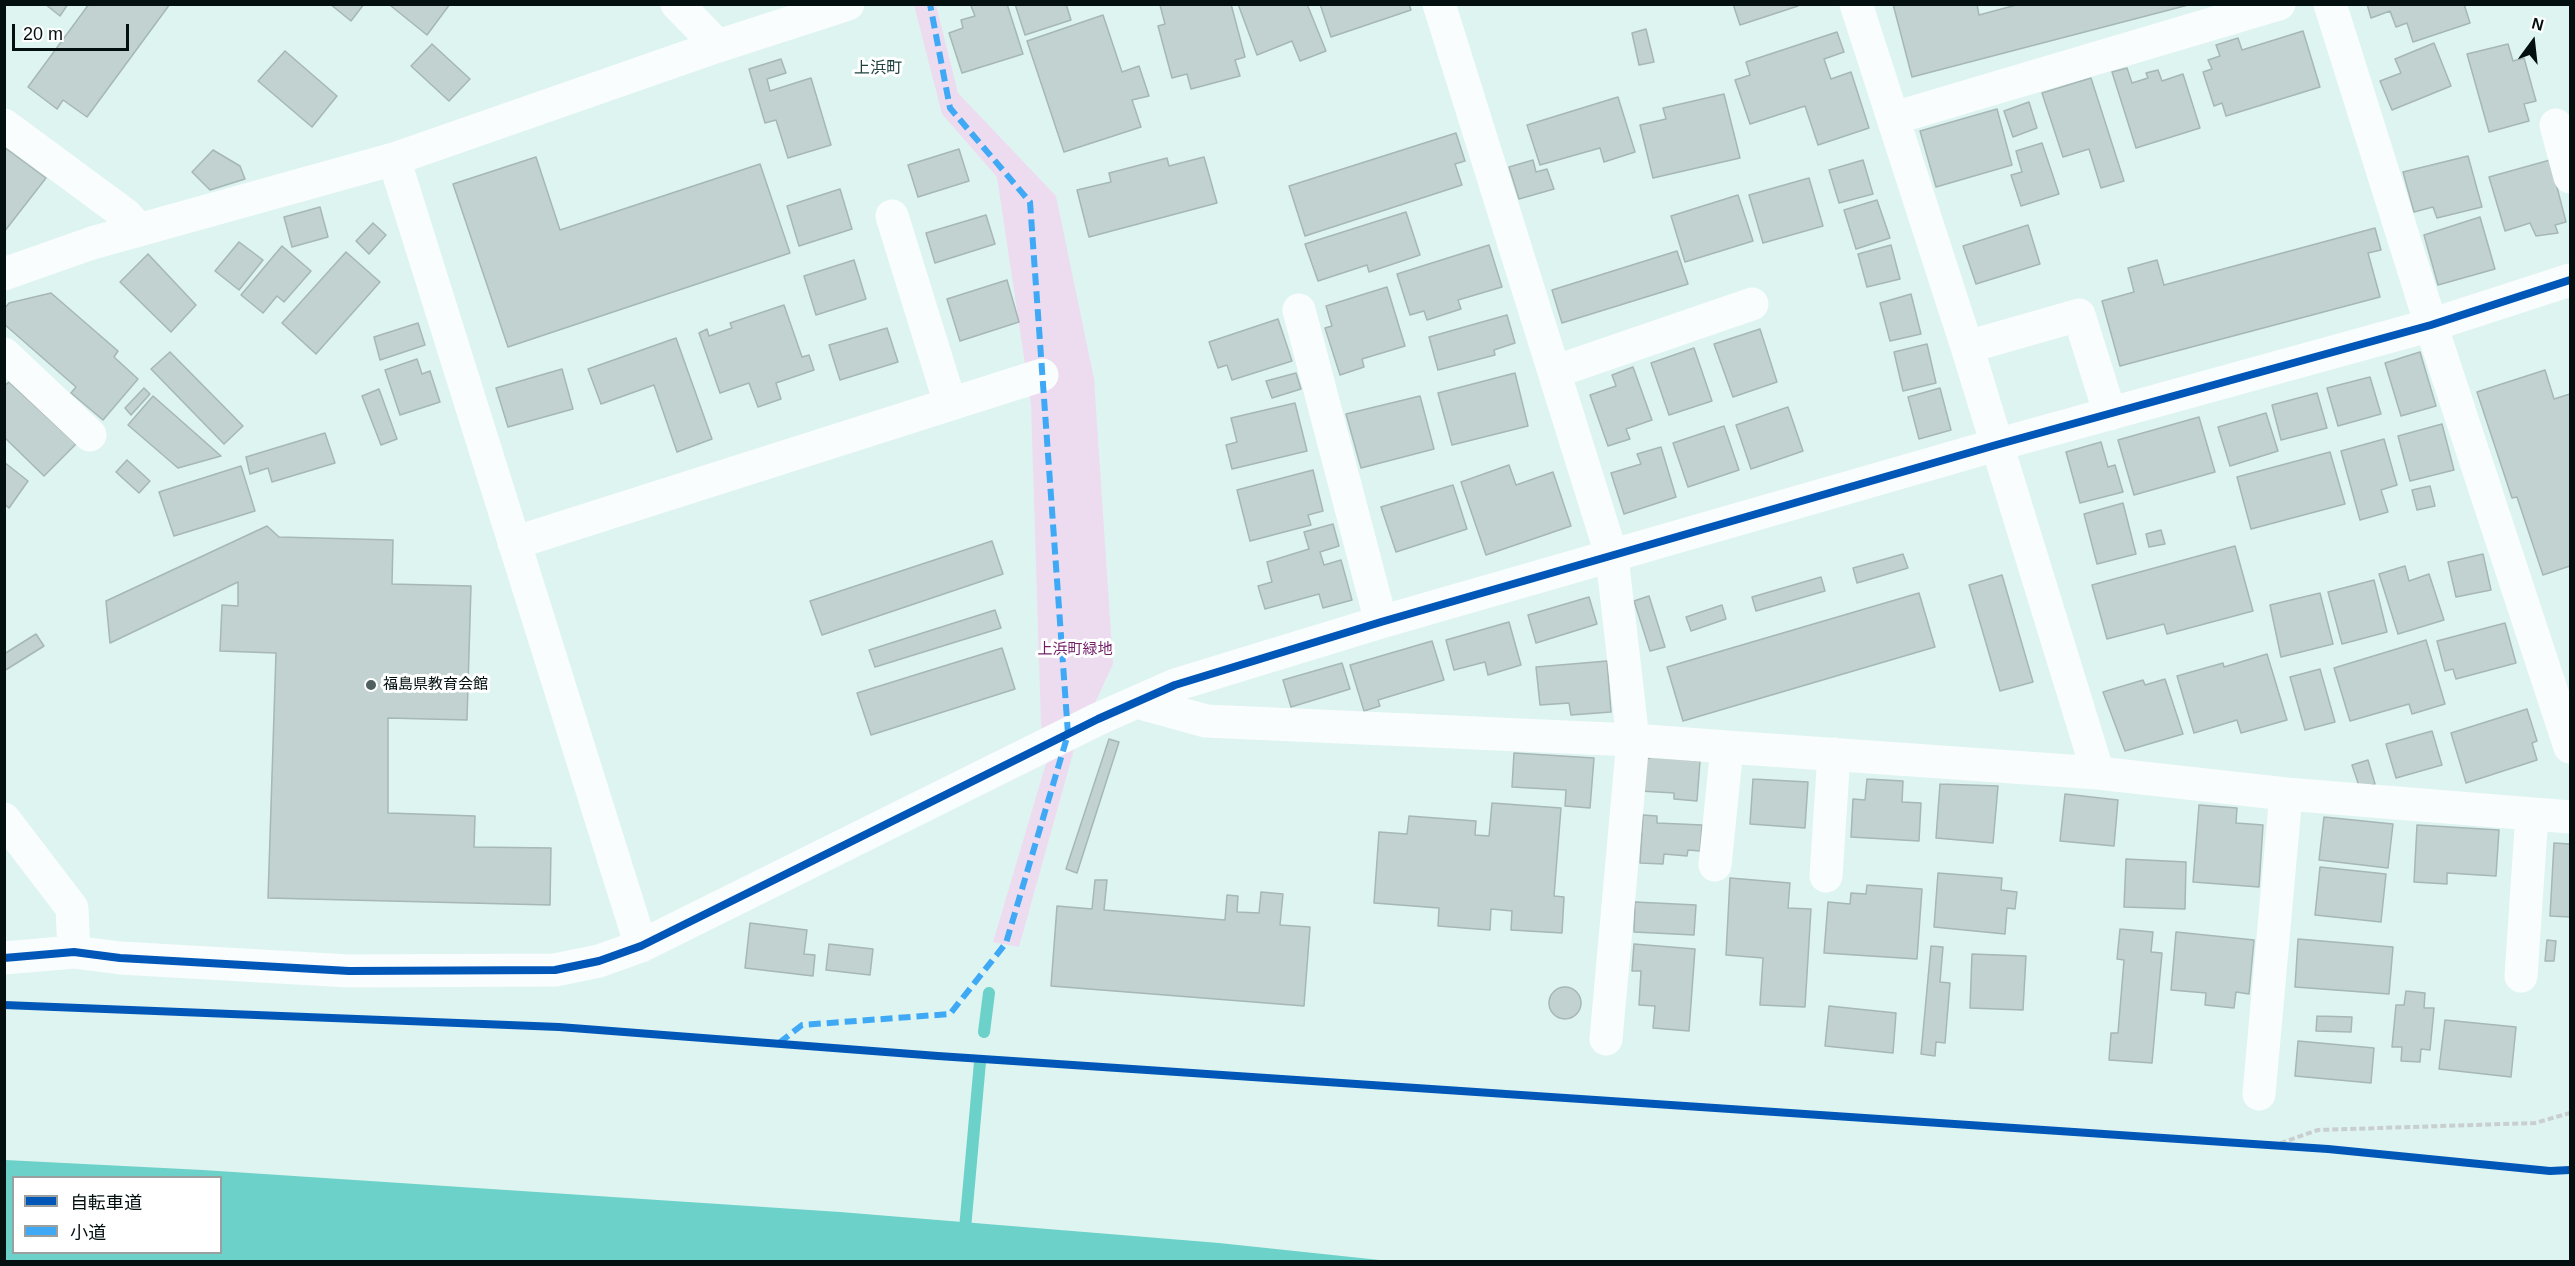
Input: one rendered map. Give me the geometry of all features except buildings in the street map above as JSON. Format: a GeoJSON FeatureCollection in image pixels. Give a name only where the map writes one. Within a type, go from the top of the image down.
{"type":"FeatureCollection","features":[{"type":"Feature","properties":{"kind":"street"},"geometry":{"type":"LineString","coordinates":[[677,4],[718,46]]}},
{"type":"Feature","properties":{"kind":"street"},"geometry":{"type":"LineString","coordinates":[[4,274],[139,230],[394,159],[718,46],[848,4]]}},
{"type":"Feature","properties":{"kind":"street"},"geometry":{"type":"LineString","coordinates":[[1438,4],[1612,557],[1633,740],[1606,1039]]}},
{"type":"Feature","properties":{"kind":"street"},"geometry":{"type":"LineString","coordinates":[[1856,4],[1967,347],[2098,774]]}},
{"type":"Feature","properties":{"kind":"street"},"geometry":{"type":"LineString","coordinates":[[1894,118],[2279,4]]}},
{"type":"Feature","properties":{"kind":"street"},"geometry":{"type":"LineString","coordinates":[[2330,4],[2431,325],[2571,747]]}},
{"type":"Feature","properties":{"kind":"street"},"geometry":{"type":"LineString","coordinates":[[4,125],[126,215],[139,230]]}},
{"type":"Feature","properties":{"kind":"street"},"geometry":{"type":"LineString","coordinates":[[2556,125],[2571,177]]}},
{"type":"Feature","properties":{"kind":"street"},"geometry":{"type":"LineString","coordinates":[[394,159],[641,946]]}},
{"type":"Feature","properties":{"kind":"street"},"geometry":{"type":"LineString","coordinates":[[892,216],[950,403]]}},
{"type":"Feature","properties":{"kind":"street"},"geometry":{"type":"LineString","coordinates":[[4,958],[74,952],[120,958],[349,971],[555,970],[599,962],[641,946],[1098,719],[1175,685],[1381,622],[1996,445],[2431,325],[2571,280]]}},
{"type":"Feature","properties":{"kind":"street"},"geometry":{"type":"LineString","coordinates":[[1554,372],[1752,304]]}},
{"type":"Feature","properties":{"kind":"street"},"geometry":{"type":"LineString","coordinates":[[1299,310],[1381,622]]}},
{"type":"Feature","properties":{"kind":"street"},"geometry":{"type":"LineString","coordinates":[[1967,347],[2079,315],[2110,414]]}},
{"type":"Feature","properties":{"kind":"street"},"geometry":{"type":"LineString","coordinates":[[4,354],[90,435]]}},
{"type":"Feature","properties":{"kind":"street"},"geometry":{"type":"LineString","coordinates":[[514,543],[1042,375]]}},
{"type":"Feature","properties":{"kind":"street"},"geometry":{"type":"LineString","coordinates":[[1137,702],[1206,722],[1633,740],[2098,774],[2286,794],[2571,817]]}},
{"type":"Feature","properties":{"kind":"street"},"geometry":{"type":"LineString","coordinates":[[1715,865],[1727,747]]}},
{"type":"Feature","properties":{"kind":"street"},"geometry":{"type":"LineString","coordinates":[[1826,876],[1834,754]]}},
{"type":"Feature","properties":{"kind":"street"},"geometry":{"type":"LineString","coordinates":[[2259,1094],[2286,794]]}},
{"type":"Feature","properties":{"kind":"street"},"geometry":{"type":"LineString","coordinates":[[2521,976],[2532,814]]}},
{"type":"Feature","properties":{"kind":"street"},"geometry":{"type":"LineString","coordinates":[[4,819],[72,909],[74,952]]}},
{"type":"Feature","properties":{"kind":"path"},"geometry":{"type":"LineString","coordinates":[[2272,1146],[2318,1130],[2535,1124],[2571,1113]]}},
{"type":"Feature","properties":{"kind":"path"},"geometry":{"type":"LineString","coordinates":[[2261,1145],[2294,1147]]}},
{"type":"Feature","properties":{"kind":"green space","name":"上浜町緑地"},"geometry":{"type":"Polygon","coordinates":[[[914,5],[936,5],[958,93],[1056,196],[1094,379],[1113,664],[1075,746],[1019,947],[993,942],[1047,760],[1041,725],[1031,404],[997,177],[942,114],[914,5]]]}},
{"type":"Feature","properties":{"kind":"water"},"geometry":{"type":"Polygon","coordinates":[[[5,1160],[203,1170],[840,1212],[1219,1243],[1389,1261],[5,1261],[5,1160]]]}},
{"type":"Feature","properties":{"kind":"waterway"},"geometry":{"type":"LineString","coordinates":[[984,1032],[989,993]]}},
{"type":"Feature","properties":{"kind":"waterway"},"geometry":{"type":"LineString","coordinates":[[962,1262],[980,1062]]}},
{"type":"Feature","properties":{"kind":"marked path"},"geometry":{"type":"LineString","coordinates":[[779,1043],[802,1025],[950,1014],[1006,943],[1068,734],[1030,202],[950,108],[930,4]]}},
{"type":"Feature","properties":{"kind":"cycle path"},"geometry":{"type":"LineString","coordinates":[[4,958],[74,952],[120,958],[349,971],[555,970],[599,961],[641,946],[1098,719],[1175,685],[1381,622],[1996,445],[2431,325],[2570,280]]}},
{"type":"Feature","properties":{"kind":"cycle path"},"geometry":{"type":"LineString","coordinates":[[4,1005],[559,1027],[938,1056],[2328,1149],[2550,1171],[2570,1170]]}},
{"type":"Feature","properties":{"kind":"place","name":"福島県教育会館"},"geometry":{"type":"Point","coordinates":[371,685]}},
{"type":"Feature","properties":{"kind":"district","name":"上浜町"},"geometry":{"type":"Point","coordinates":[878,69]}}]}
